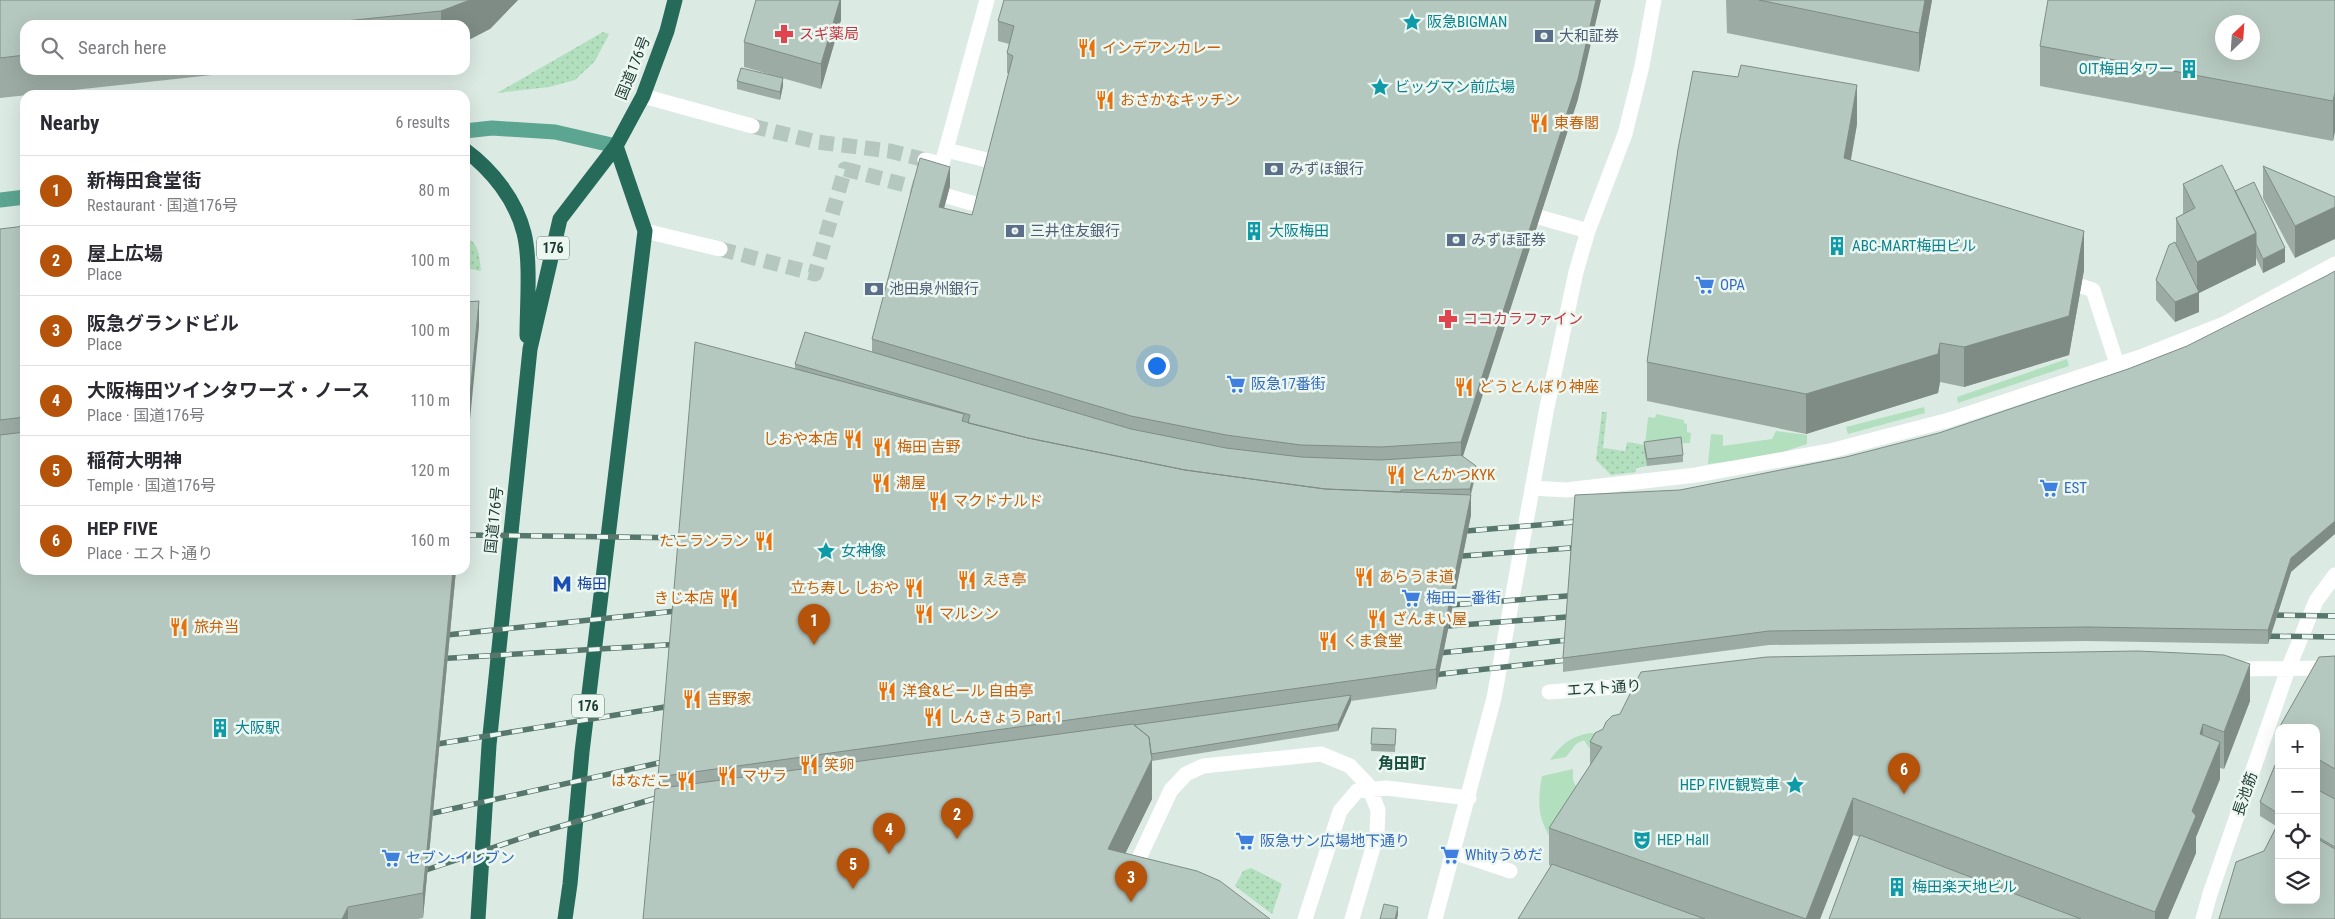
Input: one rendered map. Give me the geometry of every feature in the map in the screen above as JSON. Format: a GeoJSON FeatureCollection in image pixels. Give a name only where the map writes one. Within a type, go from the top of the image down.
{"type":"FeatureCollection","features":[{"type":"Feature","properties":{"kind":"highway","name":"国道176号"},"geometry":{"type":"LineString","coordinates":[[478,919],[490,745],[527,367],[560,219],[616,146],[642,96],[667,31],[675,0]]}},
{"type":"Feature","properties":{"kind":"highway","name":"176"},"geometry":{"type":"LineString","coordinates":[[565,919],[582,752],[645,231],[616,146]]}},
{"type":"Feature","properties":{"kind":"highway"},"geometry":{"type":"LineString","coordinates":[[470,154],[493,175],[506,193],[524,233],[526,255],[527,367]]}},
{"type":"Feature","properties":{"kind":"main road"},"geometry":{"type":"LineString","coordinates":[[470,130],[492,128],[554,132],[616,146]]}},
{"type":"Feature","properties":{"kind":"main road"},"geometry":{"type":"LineString","coordinates":[[0,200],[20,198]]}},
{"type":"Feature","properties":{"kind":"street"},"geometry":{"type":"LineString","coordinates":[[926,160],[942,164],[987,0]]}},
{"type":"Feature","properties":{"kind":"street"},"geometry":{"type":"LineString","coordinates":[[1434,919],[1469,798],[1494,698],[1532,488],[1570,301],[1588,231],[1625,134],[1642,66],[1654,0]]}},
{"type":"Feature","properties":{"kind":"street"},"geometry":{"type":"LineString","coordinates":[[642,96],[752,126]]}},
{"type":"Feature","properties":{"kind":"street"},"geometry":{"type":"LineString","coordinates":[[946,150],[991,161]]}},
{"type":"Feature","properties":{"kind":"street"},"geometry":{"type":"LineString","coordinates":[[948,196],[979,205]]}},
{"type":"Feature","properties":{"kind":"street"},"geometry":{"type":"LineString","coordinates":[[1540,217],[1588,231]]}},
{"type":"Feature","properties":{"kind":"street"},"geometry":{"type":"LineString","coordinates":[[645,231],[720,249]]}},
{"type":"Feature","properties":{"kind":"street"},"geometry":{"type":"LineString","coordinates":[[1532,488],[1566,490],[1696,475],[1830,451],[1949,420],[2117,364],[2224,324],[2335,264]]}},
{"type":"Feature","properties":{"kind":"street"},"geometry":{"type":"LineString","coordinates":[[2081,286],[2093,290],[2117,364]]}},
{"type":"Feature","properties":{"kind":"street","name":"長池筋"},"geometry":{"type":"LineString","coordinates":[[2203,919],[2288,669],[2316,601],[2335,576]]}},
{"type":"Feature","properties":{"kind":"street"},"geometry":{"type":"LineString","coordinates":[[2213,669],[2335,668]]}},
{"type":"Feature","properties":{"kind":"street","name":"エスト通り"},"geometry":{"type":"LineString","coordinates":[[1549,692],[1670,683]]}},
{"type":"Feature","properties":{"kind":"street"},"geometry":{"type":"LineString","coordinates":[[1127,884],[1171,790],[1186,774],[1203,766],[1321,754],[1350,766],[1368,785],[1378,810],[1377,834],[1352,919]]}},
{"type":"Feature","properties":{"kind":"street"},"geometry":{"type":"LineString","coordinates":[[1305,919],[1340,811],[1357,791],[1386,788],[1469,798]]}},
{"type":"Feature","properties":{"kind":"street"},"geometry":{"type":"LineString","coordinates":[[1453,852],[1510,871]]}},
{"type":"Feature","properties":{"kind":"green space"},"geometry":{"type":"Polygon","coordinates":[[[603,32],[609,34],[595,61],[575,80],[549,87],[497,93],[603,32]]]}},
{"type":"Feature","properties":{"kind":"green space"},"geometry":{"type":"Polygon","coordinates":[[[470,240],[476,247],[481,271],[470,269],[470,240]]]}},
{"type":"Feature","properties":{"kind":"green space"},"geometry":{"type":"Polygon","coordinates":[[[2067,359],[2069,366],[1958,403],[1957,397],[2067,359]]]}},
{"type":"Feature","properties":{"kind":"green space"},"geometry":{"type":"Polygon","coordinates":[[[1924,407],[1925,413],[1848,434],[1846,427],[1924,407]]]}},
{"type":"Feature","properties":{"kind":"green space"},"geometry":{"type":"Polygon","coordinates":[[[1602,412],[1607,412],[1603,448],[1625,451],[1627,442],[1645,445],[1647,466],[1636,468],[1636,472],[1611,475],[1596,460],[1602,412]]]}},
{"type":"Feature","properties":{"kind":"green space"},"geometry":{"type":"Polygon","coordinates":[[[1656,414],[1684,420],[1684,423],[1687,424],[1687,432],[1691,433],[1690,443],[1645,445],[1648,417],[1655,418],[1656,414]]]}},
{"type":"Feature","properties":{"kind":"green space"},"geometry":{"type":"Polygon","coordinates":[[[1776,431],[1807,435],[1807,444],[1770,456],[1708,464],[1711,434],[1723,435],[1723,446],[1772,439],[1776,431]]]}},
{"type":"Feature","properties":{"kind":"green space"},"geometry":{"type":"Polygon","coordinates":[[[1591,733],[1606,735],[1602,745],[1589,748],[1584,740],[1576,744],[1566,757],[1550,760],[1567,742],[1578,736],[1591,733]]]}},
{"type":"Feature","properties":{"kind":"green space"},"geometry":{"type":"Polygon","coordinates":[[[1573,769],[1573,780],[1579,794],[1559,850],[1543,824],[1539,807],[1540,787],[1542,776],[1573,769]]]}},
{"type":"Feature","properties":{"kind":"green space"},"geometry":{"type":"Polygon","coordinates":[[[1251,868],[1282,884],[1272,914],[1235,886],[1243,871],[1251,868]]]}},
{"type":"Feature","properties":{"kind":"building"},"geometry":{"type":"Polygon","coordinates":[[[0,0],[470,0],[441,11],[355,20],[20,20],[20,56],[0,58],[0,0]]]}},
{"type":"Feature","properties":{"kind":"building"},"geometry":{"type":"Polygon","coordinates":[[[756,0],[840,0],[821,64],[744,42],[756,0]]]}},
{"type":"Feature","properties":{"kind":"building","name":"大阪梅田"},"geometry":{"type":"Polygon","coordinates":[[[1004,0],[1596,0],[1578,79],[1461,442],[1381,447],[1301,445],[1226,435],[1131,416],[872,339],[920,158],[950,167],[939,207],[972,215],[1013,56],[1007,53],[1014,26],[998,21],[1004,0]]]}},
{"type":"Feature","properties":{"kind":"building"},"geometry":{"type":"Polygon","coordinates":[[[1759,0],[1925,0],[1919,33],[1759,0]]]}},
{"type":"Feature","properties":{"kind":"building","name":"OIT梅田タワー"},"geometry":{"type":"Polygon","coordinates":[[[2048,0],[2335,0],[2335,92],[2333,101],[2040,46],[2048,0]]]}},
{"type":"Feature","properties":{"kind":"building","name":"ABC-MART梅田ビル"},"geometry":{"type":"Polygon","coordinates":[[[1741,65],[1857,85],[1844,158],[2084,231],[2069,316],[1964,347],[1940,343],[1938,354],[1806,394],[1647,362],[1678,149],[1693,71],[1738,77],[1741,65]]]}},
{"type":"Feature","properties":{"kind":"building"},"geometry":{"type":"Polygon","coordinates":[[[741,68],[783,78],[780,92],[737,81],[741,68]]]}},
{"type":"Feature","properties":{"kind":"building"},"geometry":{"type":"Polygon","coordinates":[[[2222,165],[2256,233],[2197,262],[2176,218],[2195,208],[2183,184],[2222,165]]]}},
{"type":"Feature","properties":{"kind":"building"},"geometry":{"type":"Polygon","coordinates":[[[2263,166],[2335,197],[2335,207],[2295,226],[2263,166]]]}},
{"type":"Feature","properties":{"kind":"building"},"geometry":{"type":"Polygon","coordinates":[[[2254,182],[2285,248],[2263,259],[2256,244],[2256,233],[2235,191],[2254,182]]]}},
{"type":"Feature","properties":{"kind":"building"},"geometry":{"type":"Polygon","coordinates":[[[20,227],[20,418],[0,420],[0,229],[20,227]]]}},
{"type":"Feature","properties":{"kind":"building"},"geometry":{"type":"Polygon","coordinates":[[[2175,242],[2199,292],[2175,302],[2156,280],[2169,245],[2175,242]]]}},
{"type":"Feature","properties":{"kind":"building","name":"EST"},"geometry":{"type":"Polygon","coordinates":[[[2335,271],[2335,521],[2291,558],[2268,630],[2087,627],[1769,631],[1563,658],[1575,495],[1680,490],[1846,457],[1939,433],[2128,369],[2187,346],[2335,271]]]}},
{"type":"Feature","properties":{"kind":"building"},"geometry":{"type":"Polygon","coordinates":[[[479,301],[470,395],[470,302],[479,301]]]}},
{"type":"Feature","properties":{"kind":"building"},"geometry":{"type":"Polygon","coordinates":[[[805,332],[1131,429],[1226,448],[1301,457],[1381,460],[1461,455],[1476,466],[1470,489],[1401,490],[1401,492],[1325,489],[1185,470],[1028,438],[968,423],[970,415],[795,364],[805,332]]]}},
{"type":"Feature","properties":{"kind":"building"},"geometry":{"type":"Polygon","coordinates":[[[695,342],[964,414],[962,421],[1028,438],[1185,470],[1325,489],[1471,495],[1436,669],[658,777],[695,342]]]}},
{"type":"Feature","properties":{"kind":"building","name":"大阪駅"},"geometry":{"type":"Polygon","coordinates":[[[20,433],[20,575],[453,575],[423,893],[348,907],[342,919],[0,919],[0,435],[20,433]]]}},
{"type":"Feature","properties":{"kind":"building"},"geometry":{"type":"Polygon","coordinates":[[[1681,437],[1683,455],[1647,459],[1644,442],[1681,437]]]}},
{"type":"Feature","properties":{"kind":"building"},"geometry":{"type":"Polygon","coordinates":[[[2138,651],[2224,655],[2250,664],[2224,732],[2203,724],[2200,734],[2220,742],[2192,811],[2196,816],[2155,912],[1853,798],[1806,919],[1549,828],[1602,747],[1590,742],[1595,733],[1603,729],[1606,722],[1612,716],[1620,714],[1641,672],[1767,657],[2138,651]]]}},
{"type":"Feature","properties":{"kind":"building"},"geometry":{"type":"Polygon","coordinates":[[[2335,656],[2335,769],[2320,760],[2320,724],[2281,724],[2319,657],[2335,656]]]}},
{"type":"Feature","properties":{"kind":"building"},"geometry":{"type":"Polygon","coordinates":[[[1351,695],[1338,724],[1151,754],[1149,737],[1134,725],[1351,695]]]}},
{"type":"Feature","properties":{"kind":"building"},"geometry":{"type":"Polygon","coordinates":[[[1133,724],[1149,737],[1152,759],[1108,849],[1197,871],[1220,881],[1270,919],[643,919],[655,789],[1133,724]]]}},
{"type":"Feature","properties":{"kind":"building"},"geometry":{"type":"Polygon","coordinates":[[[1372,728],[1396,729],[1395,745],[1371,744],[1372,728]]]}},
{"type":"Feature","properties":{"kind":"building"},"geometry":{"type":"Polygon","coordinates":[[[2275,765],[2275,811],[2260,802],[2275,765]]]}},
{"type":"Feature","properties":{"kind":"building"},"geometry":{"type":"Polygon","coordinates":[[[2320,791],[2335,799],[2335,847],[2320,838],[2320,791]]]}},
{"type":"Feature","properties":{"kind":"building"},"geometry":{"type":"Polygon","coordinates":[[[2275,830],[2275,904],[2320,904],[2320,840],[2335,849],[2335,919],[2219,919],[2236,862],[2264,851],[2275,830]]]}},
{"type":"Feature","properties":{"kind":"building"},"geometry":{"type":"Polygon","coordinates":[[[1860,835],[2081,919],[1829,919],[1860,835]]]}},
{"type":"Feature","properties":{"kind":"building"},"geometry":{"type":"Polygon","coordinates":[[[1552,864],[1705,919],[1518,919],[1552,864]]]}},
{"type":"Feature","properties":{"kind":"building"},"geometry":{"type":"Polygon","coordinates":[[[1384,904],[1398,907],[1395,919],[1380,919],[1384,904]]]}},
{"type":"Feature","properties":{"kind":"tunnel"},"geometry":{"type":"LineString","coordinates":[[752,126],[817,142],[890,151],[925,160]]}},
{"type":"Feature","properties":{"kind":"tunnel"},"geometry":{"type":"LineString","coordinates":[[720,249],[815,274],[845,169],[932,192]]}},
{"type":"Feature","properties":{"kind":"railway"},"geometry":{"type":"LineString","coordinates":[[1454,532],[1586,521]]}},
{"type":"Feature","properties":{"kind":"railway"},"geometry":{"type":"LineString","coordinates":[[470,535],[692,538]]}},
{"type":"Feature","properties":{"kind":"railway"},"geometry":{"type":"LineString","coordinates":[[1449,557],[1584,547]]}},
{"type":"Feature","properties":{"kind":"railway"},"geometry":{"type":"LineString","coordinates":[[1438,606],[1580,595]]}},
{"type":"Feature","properties":{"kind":"railway"},"geometry":{"type":"LineString","coordinates":[[437,636],[686,610]]}},
{"type":"Feature","properties":{"kind":"railway"},"geometry":{"type":"LineString","coordinates":[[2262,615],[2335,616]]}},
{"type":"Feature","properties":{"kind":"railway"},"geometry":{"type":"LineString","coordinates":[[1435,627],[1580,616]]}},
{"type":"Feature","properties":{"kind":"railway"},"geometry":{"type":"LineString","coordinates":[[2258,636],[2335,637]]}},
{"type":"Feature","properties":{"kind":"railway"},"geometry":{"type":"LineString","coordinates":[[1429,654],[1578,639]]}},
{"type":"Feature","properties":{"kind":"railway"},"geometry":{"type":"LineString","coordinates":[[435,659],[682,644]]}},
{"type":"Feature","properties":{"kind":"railway"},"geometry":{"type":"LineString","coordinates":[[1424,676],[1576,659]]}},
{"type":"Feature","properties":{"kind":"railway"},"geometry":{"type":"LineString","coordinates":[[425,746],[677,705]]}},
{"type":"Feature","properties":{"kind":"railway"},"geometry":{"type":"LineString","coordinates":[[420,816],[672,760]]}},
{"type":"Feature","properties":{"kind":"railway"},"geometry":{"type":"LineString","coordinates":[[414,874],[534,834],[667,795]]}},
{"type":"Feature","properties":{"kind":"place","name":"阪急BIGMAN"},"geometry":{"type":"Point","coordinates":[1412,22]}},
{"type":"Feature","properties":{"kind":"place","name":"スギ薬局"},"geometry":{"type":"Point","coordinates":[784,34]}},
{"type":"Feature","properties":{"kind":"place","name":"大和証券"},"geometry":{"type":"Point","coordinates":[1544,36]}},
{"type":"Feature","properties":{"kind":"place","name":"インデアンカレー"},"geometry":{"type":"Point","coordinates":[1087,48]}},
{"type":"Feature","properties":{"kind":"place","name":"OIT梅田タワー"},"geometry":{"type":"Point","coordinates":[2189,69]}},
{"type":"Feature","properties":{"kind":"place","name":"ビッグマン前広場"},"geometry":{"type":"Point","coordinates":[1380,87]}},
{"type":"Feature","properties":{"kind":"place","name":"おさかなキッチン"},"geometry":{"type":"Point","coordinates":[1105,100]}},
{"type":"Feature","properties":{"kind":"place","name":"東春閣"},"geometry":{"type":"Point","coordinates":[1539,123]}},
{"type":"Feature","properties":{"kind":"place","name":"みずほ銀行"},"geometry":{"type":"Point","coordinates":[1274,169]}},
{"type":"Feature","properties":{"kind":"place","name":"三井住友銀行"},"geometry":{"type":"Point","coordinates":[1015,231]}},
{"type":"Feature","properties":{"kind":"place","name":"大阪梅田"},"geometry":{"type":"Point","coordinates":[1254,231]}},
{"type":"Feature","properties":{"kind":"place","name":"みずほ証券"},"geometry":{"type":"Point","coordinates":[1456,240]}},
{"type":"Feature","properties":{"kind":"place","name":"ABC-MART梅田ビル"},"geometry":{"type":"Point","coordinates":[1837,246]}},
{"type":"Feature","properties":{"kind":"place","name":"OPA"},"geometry":{"type":"Point","coordinates":[1705,285]}},
{"type":"Feature","properties":{"kind":"place","name":"池田泉州銀行"},"geometry":{"type":"Point","coordinates":[874,289]}},
{"type":"Feature","properties":{"kind":"place","name":"ココカラファイン"},"geometry":{"type":"Point","coordinates":[1448,319]}},
{"type":"Feature","properties":{"kind":"place","name":"阪急17番街"},"geometry":{"type":"Point","coordinates":[1236,384]}},
{"type":"Feature","properties":{"kind":"place","name":"どうとんぼり神座"},"geometry":{"type":"Point","coordinates":[1464,387]}},
{"type":"Feature","properties":{"kind":"place","name":"しおや本店"},"geometry":{"type":"Point","coordinates":[853,439]}},
{"type":"Feature","properties":{"kind":"place","name":"梅田 吉野"},"geometry":{"type":"Point","coordinates":[882,447]}},
{"type":"Feature","properties":{"kind":"place","name":"とんかつKYK"},"geometry":{"type":"Point","coordinates":[1396,475]}},
{"type":"Feature","properties":{"kind":"place","name":"潮屋"},"geometry":{"type":"Point","coordinates":[881,483]}},
{"type":"Feature","properties":{"kind":"place","name":"EST"},"geometry":{"type":"Point","coordinates":[2049,488]}},
{"type":"Feature","properties":{"kind":"place","name":"マクドナルド"},"geometry":{"type":"Point","coordinates":[938,501]}},
{"type":"Feature","properties":{"kind":"place","name":"たこランラン"},"geometry":{"type":"Point","coordinates":[764,541]}},
{"type":"Feature","properties":{"kind":"place","name":"女神像"},"geometry":{"type":"Point","coordinates":[826,551]}},
{"type":"Feature","properties":{"kind":"place","name":"あらうま道"},"geometry":{"type":"Point","coordinates":[1364,577]}},
{"type":"Feature","properties":{"kind":"place","name":"えき亭"},"geometry":{"type":"Point","coordinates":[967,580]}},
{"type":"Feature","properties":{"kind":"place","name":"梅田"},"geometry":{"type":"Point","coordinates":[562,584]}},
{"type":"Feature","properties":{"kind":"place","name":"立ち寿し しおや"},"geometry":{"type":"Point","coordinates":[914,588]}},
{"type":"Feature","properties":{"kind":"place","name":"きじ本店"},"geometry":{"type":"Point","coordinates":[729,598]}},
{"type":"Feature","properties":{"kind":"place","name":"梅田一番街"},"geometry":{"type":"Point","coordinates":[1411,598]}},
{"type":"Feature","properties":{"kind":"place","name":"マルシン"},"geometry":{"type":"Point","coordinates":[924,614]}},
{"type":"Feature","properties":{"kind":"place","name":"ざんまい屋"},"geometry":{"type":"Point","coordinates":[1377,619]}},
{"type":"Feature","properties":{"kind":"place","name":"旅弁当"},"geometry":{"type":"Point","coordinates":[179,627]}},
{"type":"Feature","properties":{"kind":"place","name":"くま食堂"},"geometry":{"type":"Point","coordinates":[1328,641]}},
{"type":"Feature","properties":{"kind":"place","name":"新梅田食堂街"},"geometry":{"type":"Point","coordinates":[814,645]}},
{"type":"Feature","properties":{"kind":"place","name":"洋食&ビール 自由亭"},"geometry":{"type":"Point","coordinates":[887,691]}},
{"type":"Feature","properties":{"kind":"place","name":"吉野家"},"geometry":{"type":"Point","coordinates":[692,699]}},
{"type":"Feature","properties":{"kind":"place","name":"しんきょう Part 1"},"geometry":{"type":"Point","coordinates":[933,717]}},
{"type":"Feature","properties":{"kind":"place","name":"大阪駅"},"geometry":{"type":"Point","coordinates":[220,728]}},
{"type":"Feature","properties":{"kind":"place","name":"笑卵"},"geometry":{"type":"Point","coordinates":[809,765]}},
{"type":"Feature","properties":{"kind":"place","name":"マサラ"},"geometry":{"type":"Point","coordinates":[727,776]}},
{"type":"Feature","properties":{"kind":"place","name":"はなだこ"},"geometry":{"type":"Point","coordinates":[686,781]}},
{"type":"Feature","properties":{"kind":"place","name":"HEP FIVE観覧車"},"geometry":{"type":"Point","coordinates":[1795,785]}},
{"type":"Feature","properties":{"kind":"place","name":"HEP FIVE"},"geometry":{"type":"Point","coordinates":[1904,794]}},
{"type":"Feature","properties":{"kind":"place","name":"屋上広場"},"geometry":{"type":"Point","coordinates":[957,839]}},
{"type":"Feature","properties":{"kind":"place","name":"HEP Hall"},"geometry":{"type":"Point","coordinates":[1642,840]}},
{"type":"Feature","properties":{"kind":"place","name":"阪急サン広場地下通り"},"geometry":{"type":"Point","coordinates":[1245,841]}},
{"type":"Feature","properties":{"kind":"place","name":"大阪梅田ツインタワーズ・ノース"},"geometry":{"type":"Point","coordinates":[889,854]}},
{"type":"Feature","properties":{"kind":"place","name":"Whityうめだ"},"geometry":{"type":"Point","coordinates":[1450,855]}},
{"type":"Feature","properties":{"kind":"place","name":"セブン-イレブン"},"geometry":{"type":"Point","coordinates":[391,858]}},
{"type":"Feature","properties":{"kind":"place","name":"梅田楽天地ビル"},"geometry":{"type":"Point","coordinates":[1897,887]}},
{"type":"Feature","properties":{"kind":"place","name":"稲荷大明神"},"geometry":{"type":"Point","coordinates":[853,889]}},
{"type":"Feature","properties":{"kind":"place","name":"阪急グランドビル"},"geometry":{"type":"Point","coordinates":[1131,902]}},
{"type":"Feature","properties":{"kind":"district","name":"角田町"},"geometry":{"type":"Point","coordinates":[1402,763]}}]}
